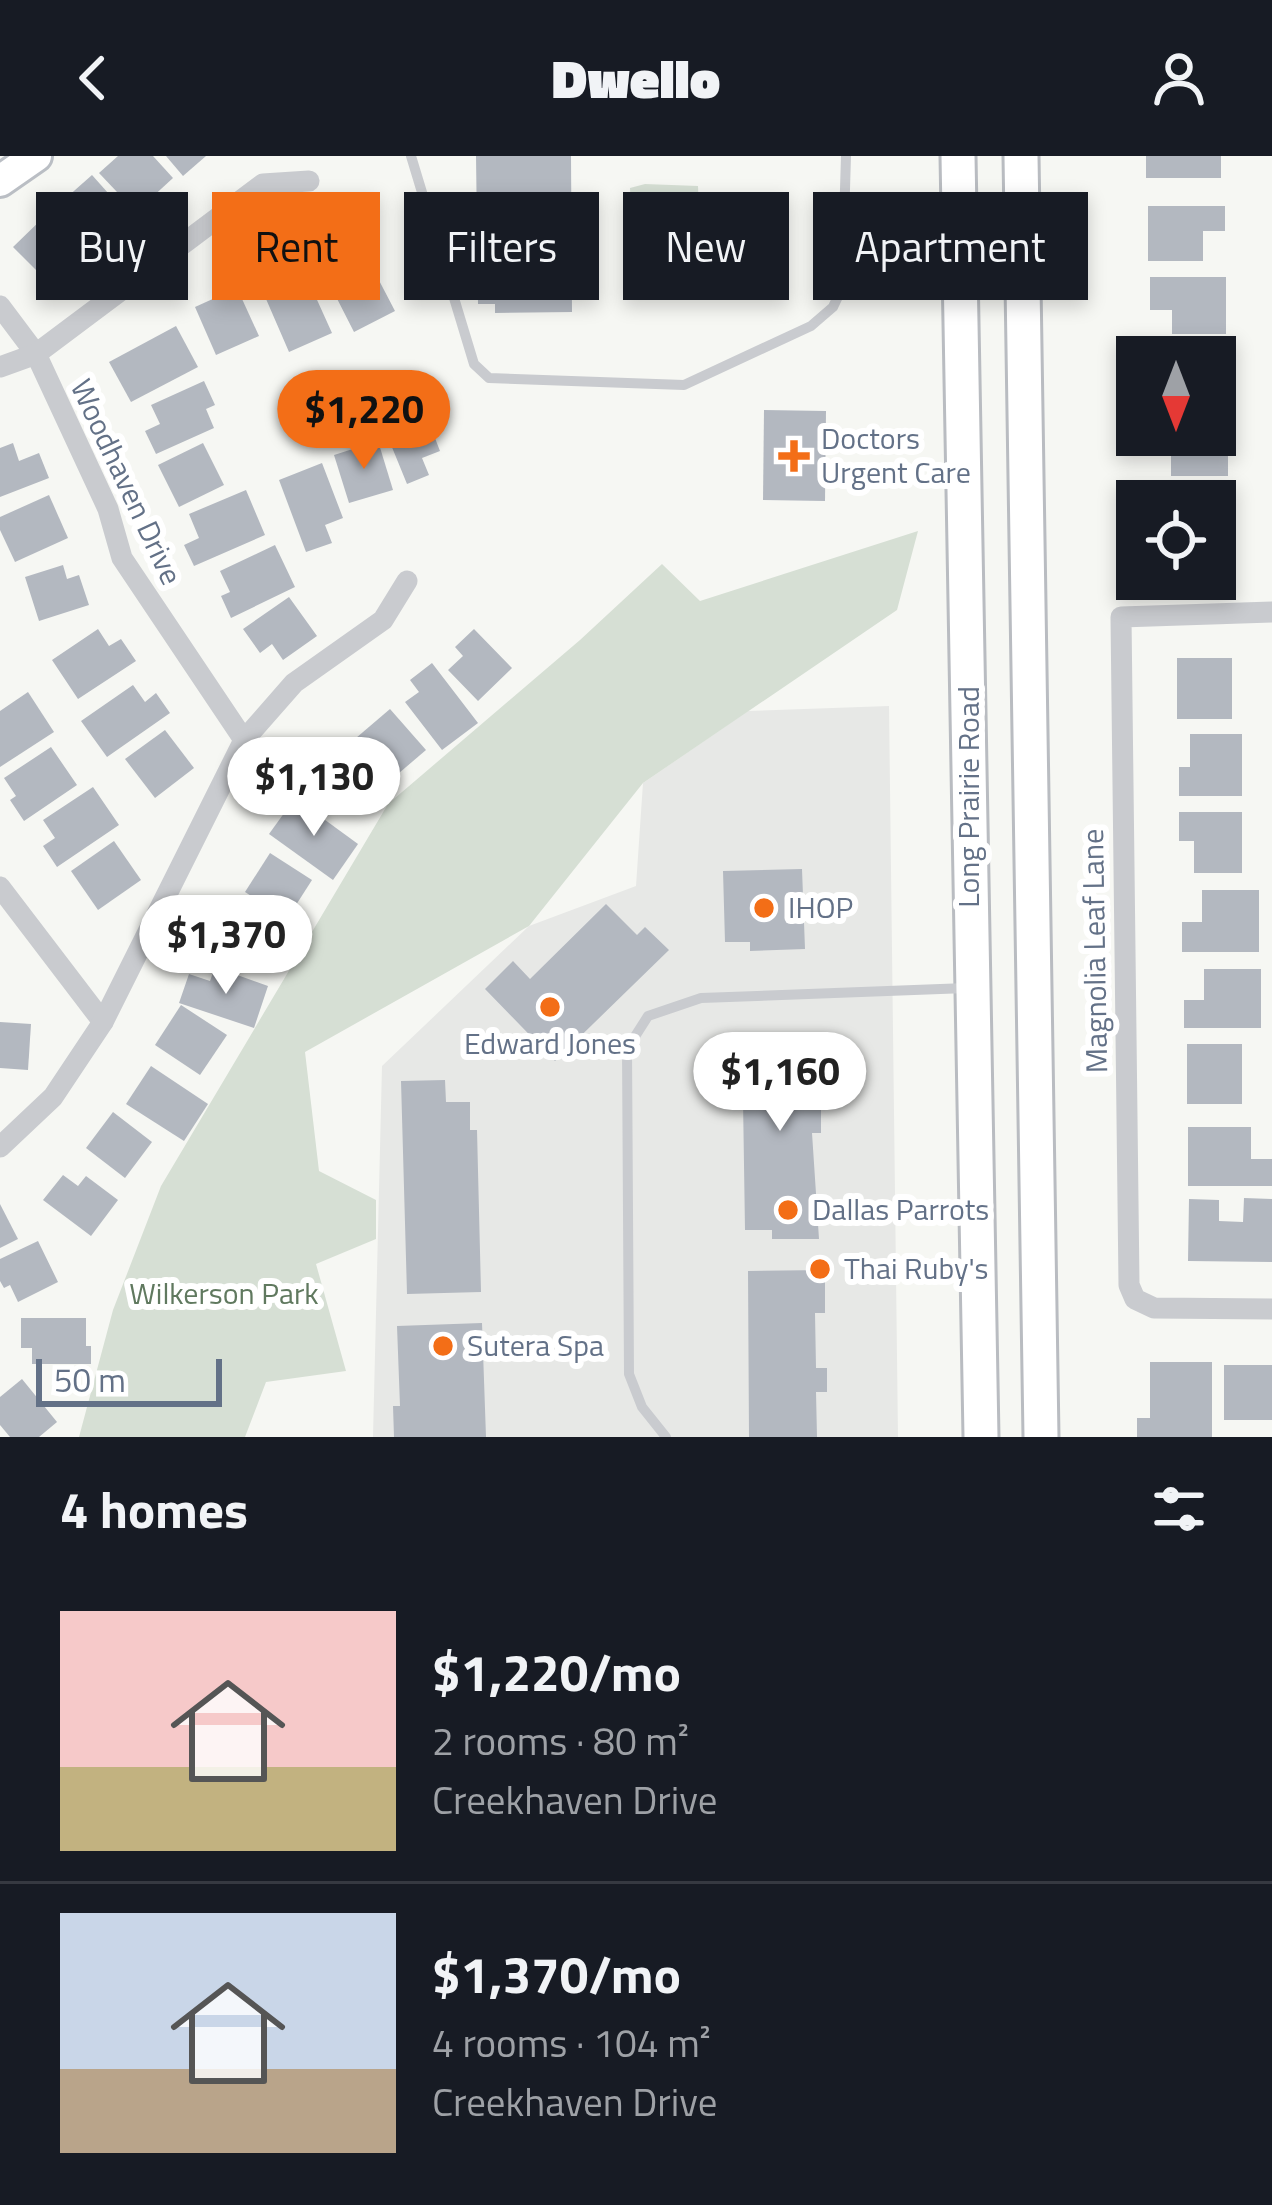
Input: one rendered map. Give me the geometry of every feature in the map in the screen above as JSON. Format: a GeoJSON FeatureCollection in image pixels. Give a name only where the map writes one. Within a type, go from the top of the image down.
{"type":"FeatureCollection","features":[{"type":"Feature","properties":{"kind":"main road"},"geometry":{"type":"LineString","coordinates":[[0,182],[36,156]]}},
{"type":"Feature","properties":{"kind":"main road","name":"Long Prairie Road"},"geometry":{"type":"LineString","coordinates":[[958,156],[958,192]]}},
{"type":"Feature","properties":{"kind":"main road","name":"Long Prairie Road"},"geometry":{"type":"LineString","coordinates":[[1021,156],[1041,1437]]}},
{"type":"Feature","properties":{"kind":"main road","name":"Long Prairie Road"},"geometry":{"type":"LineString","coordinates":[[961,300],[981,1437]]}},
{"type":"Feature","properties":{"kind":"street"},"geometry":{"type":"LineString","coordinates":[[0,367],[36,354],[263,184],[309,181]]}},
{"type":"Feature","properties":{"kind":"street","name":"Woodhaven Drive"},"geometry":{"type":"LineString","coordinates":[[0,306],[36,354],[108,508],[122,558],[244,740]]}},
{"type":"Feature","properties":{"kind":"street"},"geometry":{"type":"LineString","coordinates":[[0,1148],[53,1097],[103,1022],[244,740],[294,683],[383,620],[407,581]]}},
{"type":"Feature","properties":{"kind":"street","name":"Magnolia Leaf Lane"},"geometry":{"type":"LineString","coordinates":[[1272,611],[1120,617],[1129,1285],[1135,1299],[1154,1308],[1272,1309]]}},
{"type":"Feature","properties":{"kind":"street"},"geometry":{"type":"LineString","coordinates":[[0,886],[103,1022]]}},
{"type":"Feature","properties":{"kind":"lane"},"geometry":{"type":"LineString","coordinates":[[411,156],[473,364],[489,378],[684,385],[823,318],[834,300]]}},
{"type":"Feature","properties":{"kind":"lane"},"geometry":{"type":"LineString","coordinates":[[845,192],[846,156]]}},
{"type":"Feature","properties":{"kind":"lane"},"geometry":{"type":"LineString","coordinates":[[666,1437],[642,1407],[629,1374],[627,1049],[648,1016],[701,998],[970,988]]}},
{"type":"Feature","properties":{"kind":"shaded area"},"geometry":{"type":"Polygon","coordinates":[[[889,706],[898,1437],[373,1437],[382,1066],[529,926],[636,886],[643,783],[748,711],[889,706]]]}},
{"type":"Feature","properties":{"kind":"green space"},"geometry":{"type":"Polygon","coordinates":[[[698,186],[698,192],[630,192],[630,188],[698,186]]]}},
{"type":"Feature","properties":{"kind":"green space","name":"Wilkerson Park"},"geometry":{"type":"Polygon","coordinates":[[[918,531],[897,610],[643,783],[529,926],[305,1052],[319,1171],[376,1200],[376,1239],[316,1264],[346,1371],[266,1382],[245,1437],[79,1437],[113,1310],[161,1186],[388,804],[662,564],[700,601],[918,531]]]}},
{"type":"Feature","properties":{"kind":"building"},"geometry":{"type":"Polygon","coordinates":[[[118,156],[153,156],[173,178],[158,192],[117,192],[99,173],[118,156]]]}},
{"type":"Feature","properties":{"kind":"building"},"geometry":{"type":"Polygon","coordinates":[[[166,156],[206,156],[183,176],[166,156]]]}},
{"type":"Feature","properties":{"kind":"building"},"geometry":{"type":"Polygon","coordinates":[[[476,156],[571,156],[571,192],[476,192],[476,156]]]}},
{"type":"Feature","properties":{"kind":"building"},"geometry":{"type":"Polygon","coordinates":[[[1146,156],[1221,156],[1221,178],[1146,178],[1146,156]]]}},
{"type":"Feature","properties":{"kind":"building"},"geometry":{"type":"Polygon","coordinates":[[[92,175],[107,192],[73,192],[92,175]]]}},
{"type":"Feature","properties":{"kind":"building"},"geometry":{"type":"Polygon","coordinates":[[[1148,206],[1225,206],[1225,231],[1203,231],[1203,261],[1148,261],[1148,206]]]}},
{"type":"Feature","properties":{"kind":"building"},"geometry":{"type":"Polygon","coordinates":[[[36,225],[36,270],[13,247],[36,225]]]}},
{"type":"Feature","properties":{"kind":"building"},"geometry":{"type":"Polygon","coordinates":[[[1150,277],[1226,277],[1226,334],[1172,334],[1172,310],[1150,310],[1150,277]]]}},
{"type":"Feature","properties":{"kind":"building"},"geometry":{"type":"Polygon","coordinates":[[[380,282],[395,311],[354,332],[338,300],[380,300],[380,282]]]}},
{"type":"Feature","properties":{"kind":"building"},"geometry":{"type":"Polygon","coordinates":[[[212,299],[242,300],[259,336],[216,355],[195,307],[212,299]]]}},
{"type":"Feature","properties":{"kind":"building"},"geometry":{"type":"Polygon","coordinates":[[[266,300],[317,300],[332,333],[289,352],[266,300]]]}},
{"type":"Feature","properties":{"kind":"building"},"geometry":{"type":"Polygon","coordinates":[[[478,300],[572,300],[572,312],[495,313],[495,304],[478,304],[478,300]]]}},
{"type":"Feature","properties":{"kind":"building"},"geometry":{"type":"Polygon","coordinates":[[[176,326],[198,367],[131,402],[109,362],[176,326]]]}},
{"type":"Feature","properties":{"kind":"building"},"geometry":{"type":"Polygon","coordinates":[[[204,381],[215,405],[206,409],[214,428],[156,454],[145,431],[160,424],[151,405],[204,381]]]}},
{"type":"Feature","properties":{"kind":"building"},"geometry":{"type":"Polygon","coordinates":[[[419,397],[440,451],[422,458],[429,475],[407,484],[378,413],[419,397]]]}},
{"type":"Feature","properties":{"kind":"building","name":"Doctors Urgent Care"},"geometry":{"type":"Polygon","coordinates":[[[764,410],[826,411],[825,501],[763,500],[764,410]]]}},
{"type":"Feature","properties":{"kind":"building"},"geometry":{"type":"Polygon","coordinates":[[[378,441],[393,490],[349,503],[334,455],[378,441]]]}},
{"type":"Feature","properties":{"kind":"building"},"geometry":{"type":"Polygon","coordinates":[[[13,443],[19,461],[39,453],[49,478],[0,497],[0,448],[13,443]]]}},
{"type":"Feature","properties":{"kind":"building"},"geometry":{"type":"Polygon","coordinates":[[[203,443],[224,485],[179,507],[158,465],[203,443]]]}},
{"type":"Feature","properties":{"kind":"building"},"geometry":{"type":"Polygon","coordinates":[[[1171,456],[1228,456],[1228,476],[1171,476],[1171,456]]]}},
{"type":"Feature","properties":{"kind":"building"},"geometry":{"type":"Polygon","coordinates":[[[322,463],[343,518],[325,525],[332,543],[306,552],[279,480],[322,463]]]}},
{"type":"Feature","properties":{"kind":"building"},"geometry":{"type":"Polygon","coordinates":[[[246,490],[265,535],[194,566],[184,545],[199,538],[189,514],[246,490]]]}},
{"type":"Feature","properties":{"kind":"building"},"geometry":{"type":"Polygon","coordinates":[[[49,495],[68,538],[15,562],[0,530],[0,517],[49,495]]]}},
{"type":"Feature","properties":{"kind":"building"},"geometry":{"type":"Polygon","coordinates":[[[275,545],[295,587],[231,618],[221,596],[230,592],[220,571],[275,545]]]}},
{"type":"Feature","properties":{"kind":"building"},"geometry":{"type":"Polygon","coordinates":[[[63,565],[67,579],[79,575],[89,605],[39,621],[25,577],[63,565]]]}},
{"type":"Feature","properties":{"kind":"building"},"geometry":{"type":"Polygon","coordinates":[[[289,597],[317,636],[283,660],[272,644],[260,653],[243,629],[289,597]]]}},
{"type":"Feature","properties":{"kind":"building"},"geometry":{"type":"Polygon","coordinates":[[[98,629],[109,646],[121,639],[136,661],[78,699],[52,660],[98,629]]]}},
{"type":"Feature","properties":{"kind":"building"},"geometry":{"type":"Polygon","coordinates":[[[474,629],[512,668],[478,701],[448,670],[463,656],[455,647],[474,629]]]}},
{"type":"Feature","properties":{"kind":"building"},"geometry":{"type":"Polygon","coordinates":[[[1177,658],[1232,658],[1232,719],[1177,719],[1177,658]]]}},
{"type":"Feature","properties":{"kind":"building"},"geometry":{"type":"Polygon","coordinates":[[[432,663],[478,723],[442,750],[405,702],[419,692],[410,680],[432,663]]]}},
{"type":"Feature","properties":{"kind":"building"},"geometry":{"type":"Polygon","coordinates":[[[133,685],[145,702],[156,693],[170,713],[107,757],[81,721],[133,685]]]}},
{"type":"Feature","properties":{"kind":"building"},"geometry":{"type":"Polygon","coordinates":[[[28,692],[54,732],[0,767],[0,711],[28,692]]]}},
{"type":"Feature","properties":{"kind":"building"},"geometry":{"type":"Polygon","coordinates":[[[390,709],[426,750],[392,779],[356,738],[390,709]]]}},
{"type":"Feature","properties":{"kind":"building"},"geometry":{"type":"Polygon","coordinates":[[[165,730],[194,768],[155,798],[125,759],[165,730]]]}},
{"type":"Feature","properties":{"kind":"building"},"geometry":{"type":"Polygon","coordinates":[[[1190,734],[1242,734],[1242,796],[1179,796],[1179,767],[1190,767],[1190,734]]]}},
{"type":"Feature","properties":{"kind":"building"},"geometry":{"type":"Polygon","coordinates":[[[339,745],[372,778],[341,809],[307,776],[339,745]]]}},
{"type":"Feature","properties":{"kind":"building"},"geometry":{"type":"Polygon","coordinates":[[[51,747],[77,785],[24,821],[10,800],[16,796],[4,778],[51,747]]]}},
{"type":"Feature","properties":{"kind":"building"},"geometry":{"type":"Polygon","coordinates":[[[93,787],[119,825],[57,867],[43,846],[55,838],[43,820],[93,787]]]}},
{"type":"Feature","properties":{"kind":"building"},"geometry":{"type":"Polygon","coordinates":[[[295,798],[358,844],[333,880],[269,834],[295,798]]]}},
{"type":"Feature","properties":{"kind":"building"},"geometry":{"type":"Polygon","coordinates":[[[1179,812],[1242,812],[1242,873],[1194,873],[1194,841],[1179,841],[1179,812]]]}},
{"type":"Feature","properties":{"kind":"building"},"geometry":{"type":"Polygon","coordinates":[[[114,841],[141,880],[98,910],[71,871],[114,841]]]}},
{"type":"Feature","properties":{"kind":"building"},"geometry":{"type":"Polygon","coordinates":[[[270,853],[312,880],[287,919],[245,892],[270,853]]]}},
{"type":"Feature","properties":{"kind":"building"},"geometry":{"type":"Polygon","coordinates":[[[802,869],[805,949],[750,951],[750,942],[725,942],[723,871],[802,869]]]}},
{"type":"Feature","properties":{"kind":"building"},"geometry":{"type":"Polygon","coordinates":[[[1202,890],[1259,890],[1259,952],[1182,952],[1182,922],[1202,922],[1202,890]]]}},
{"type":"Feature","properties":{"kind":"building"},"geometry":{"type":"Polygon","coordinates":[[[244,902],[290,935],[263,973],[216,939],[244,902]]]}},
{"type":"Feature","properties":{"kind":"building"},"geometry":{"type":"Polygon","coordinates":[[[606,904],[637,935],[645,927],[669,950],[555,1061],[485,989],[513,961],[530,979],[606,904]]]}},
{"type":"Feature","properties":{"kind":"building"},"geometry":{"type":"Polygon","coordinates":[[[215,967],[268,986],[254,1028],[179,1003],[189,974],[210,981],[215,967]]]}},
{"type":"Feature","properties":{"kind":"building"},"geometry":{"type":"Polygon","coordinates":[[[1204,969],[1261,969],[1261,1028],[1184,1028],[1184,1000],[1204,1000],[1204,969]]]}},
{"type":"Feature","properties":{"kind":"building"},"geometry":{"type":"Polygon","coordinates":[[[181,1005],[227,1035],[200,1075],[155,1045],[181,1005]]]}},
{"type":"Feature","properties":{"kind":"building"},"geometry":{"type":"Polygon","coordinates":[[[0,1022],[31,1024],[28,1070],[0,1068],[0,1022]]]}},
{"type":"Feature","properties":{"kind":"building"},"geometry":{"type":"Polygon","coordinates":[[[820,1033],[821,1053],[811,1053],[812,1106],[821,1106],[821,1133],[812,1133],[819,1239],[772,1239],[772,1230],[745,1230],[742,1034],[820,1033]]]}},
{"type":"Feature","properties":{"kind":"building"},"geometry":{"type":"Polygon","coordinates":[[[1187,1044],[1242,1044],[1242,1104],[1187,1104],[1187,1044]]]}},
{"type":"Feature","properties":{"kind":"building"},"geometry":{"type":"Polygon","coordinates":[[[151,1066],[208,1104],[184,1141],[126,1104],[151,1066]]]}},
{"type":"Feature","properties":{"kind":"building"},"geometry":{"type":"Polygon","coordinates":[[[445,1080],[446,1102],[470,1102],[470,1130],[477,1130],[481,1292],[407,1294],[401,1081],[445,1080]]]}},
{"type":"Feature","properties":{"kind":"building"},"geometry":{"type":"Polygon","coordinates":[[[113,1112],[152,1142],[125,1178],[86,1148],[113,1112]]]}},
{"type":"Feature","properties":{"kind":"building"},"geometry":{"type":"Polygon","coordinates":[[[1188,1127],[1251,1127],[1251,1159],[1272,1159],[1272,1186],[1188,1186],[1188,1127]]]}},
{"type":"Feature","properties":{"kind":"building"},"geometry":{"type":"Polygon","coordinates":[[[63,1175],[78,1186],[86,1176],[118,1200],[91,1236],[43,1200],[63,1175]]]}},
{"type":"Feature","properties":{"kind":"building"},"geometry":{"type":"Polygon","coordinates":[[[1244,1198],[1272,1199],[1272,1262],[1188,1261],[1189,1199],[1219,1200],[1219,1221],[1243,1222],[1244,1198]]]}},
{"type":"Feature","properties":{"kind":"building"},"geometry":{"type":"Polygon","coordinates":[[[0,1204],[18,1239],[0,1248],[0,1204]]]}},
{"type":"Feature","properties":{"kind":"building"},"geometry":{"type":"Polygon","coordinates":[[[38,1241],[58,1282],[18,1302],[10,1285],[4,1288],[0,1281],[0,1259],[38,1241]]]}},
{"type":"Feature","properties":{"kind":"building"},"geometry":{"type":"Polygon","coordinates":[[[825,1270],[825,1313],[815,1313],[816,1368],[827,1368],[827,1392],[816,1392],[817,1437],[749,1437],[748,1271],[825,1270]]]}},
{"type":"Feature","properties":{"kind":"building"},"geometry":{"type":"Polygon","coordinates":[[[21,1318],[86,1318],[91,1364],[32,1364],[32,1348],[21,1348],[21,1318]]]}},
{"type":"Feature","properties":{"kind":"building"},"geometry":{"type":"Polygon","coordinates":[[[482,1323],[486,1437],[394,1437],[393,1406],[400,1406],[397,1326],[482,1323]]]}},
{"type":"Feature","properties":{"kind":"building"},"geometry":{"type":"Polygon","coordinates":[[[1150,1362],[1212,1362],[1212,1437],[1137,1437],[1137,1418],[1150,1418],[1150,1362]]]}},
{"type":"Feature","properties":{"kind":"building"},"geometry":{"type":"Polygon","coordinates":[[[1224,1365],[1272,1365],[1272,1420],[1224,1420],[1224,1365]]]}},
{"type":"Feature","properties":{"kind":"building"},"geometry":{"type":"Polygon","coordinates":[[[22,1379],[57,1422],[39,1437],[10,1437],[0,1425],[0,1397],[22,1379]]]}},
{"type":"Feature","properties":{"kind":"place","name":"Doctors Urgent Care"},"geometry":{"type":"Point","coordinates":[794,456]}},
{"type":"Feature","properties":{"kind":"place","name":"IHOP"},"geometry":{"type":"Point","coordinates":[764,908]}},
{"type":"Feature","properties":{"kind":"place","name":"Edward Jones"},"geometry":{"type":"Point","coordinates":[550,1007]}},
{"type":"Feature","properties":{"kind":"place","name":"Dallas Parrots"},"geometry":{"type":"Point","coordinates":[788,1210]}},
{"type":"Feature","properties":{"kind":"place","name":"Thai Ruby's"},"geometry":{"type":"Point","coordinates":[820,1269]}},
{"type":"Feature","properties":{"kind":"place","name":"Sutera Spa"},"geometry":{"type":"Point","coordinates":[443,1346]}}]}
